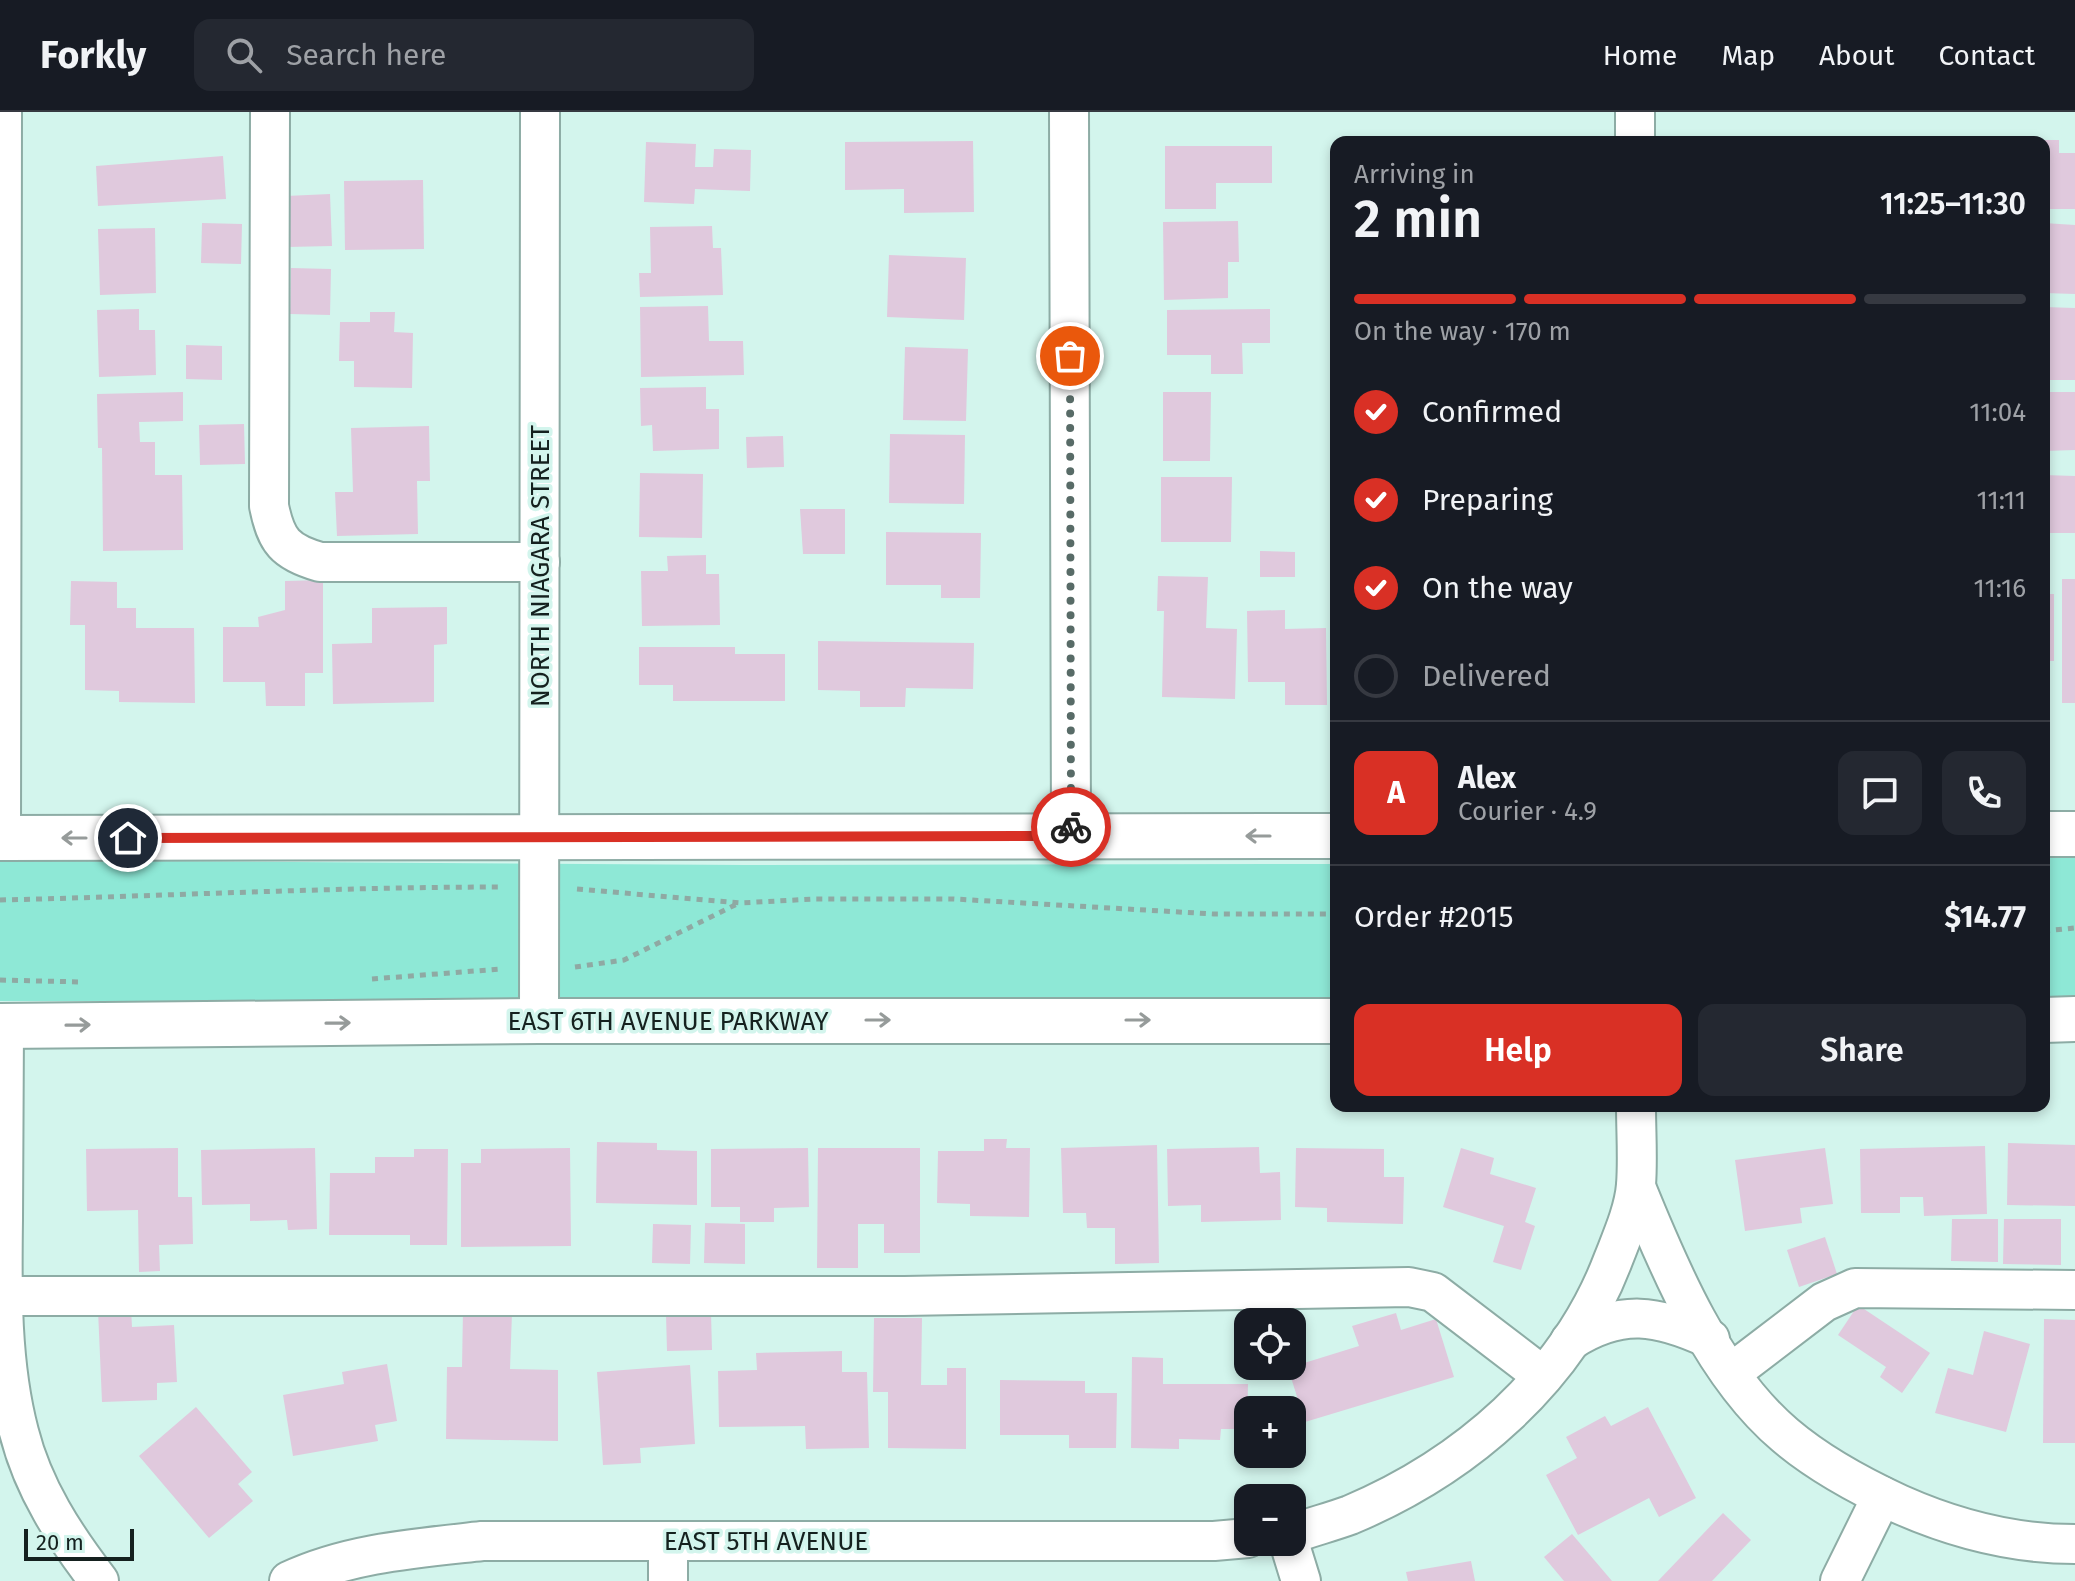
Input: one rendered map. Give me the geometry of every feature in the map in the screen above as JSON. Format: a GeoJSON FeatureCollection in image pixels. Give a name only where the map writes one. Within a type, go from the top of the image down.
{"type":"FeatureCollection","features":[{"type":"Feature","properties":{"kind":"main road"},"geometry":{"type":"LineString","coordinates":[[2050,834],[2075,834]]}},
{"type":"Feature","properties":{"kind":"main road"},"geometry":{"type":"LineString","coordinates":[[0,838],[1330,836]]}},
{"type":"Feature","properties":{"kind":"main road"},"geometry":{"type":"LineString","coordinates":[[2050,1020],[2075,1019]]}},
{"type":"Feature","properties":{"kind":"main road","name":"EAST 6TH AVENUE PARKWAY"},"geometry":{"type":"LineString","coordinates":[[2,1026],[539,1021],[1330,1021]]}},
{"type":"Feature","properties":{"kind":"street"},"geometry":{"type":"LineString","coordinates":[[0,838],[2,112]]}},
{"type":"Feature","properties":{"kind":"street"},"geometry":{"type":"LineString","coordinates":[[270,112],[269,506],[273,526],[282,543],[298,556],[320,562],[540,562]]}},
{"type":"Feature","properties":{"kind":"street","name":"NORTH NIAGARA STREET"},"geometry":{"type":"LineString","coordinates":[[539,1021],[540,112]]}},
{"type":"Feature","properties":{"kind":"street"},"geometry":{"type":"LineString","coordinates":[[1069,112],[1071,836]]}},
{"type":"Feature","properties":{"kind":"street"},"geometry":{"type":"LineString","coordinates":[[1635,112],[1635,136]]}},
{"type":"Feature","properties":{"kind":"street"},"geometry":{"type":"LineString","coordinates":[[2,1026],[1,1296],[8,1370],[19,1433],[37,1483],[68,1541],[99,1581]]}},
{"type":"Feature","properties":{"kind":"street"},"geometry":{"type":"LineString","coordinates":[[1306,1529],[1348,1515],[1405,1488],[1440,1466],[1489,1432],[1543,1376],[1570,1341],[1609,1271],[1624,1231],[1636,1187],[1636,1112]]}},
{"type":"Feature","properties":{"kind":"street"},"geometry":{"type":"LineString","coordinates":[[1636,1187],[1660,1246],[1710,1339],[1731,1373],[1783,1433],[1837,1472],[1882,1496],[1958,1527],[2020,1540],[2075,1544]]}},
{"type":"Feature","properties":{"kind":"street"},"geometry":{"type":"LineString","coordinates":[[1,1296],[888,1296],[1409,1287],[1433,1292],[1543,1376]]}},
{"type":"Feature","properties":{"kind":"street"},"geometry":{"type":"LineString","coordinates":[[1731,1373],[1824,1302],[1855,1288],[2075,1290]]}},
{"type":"Feature","properties":{"kind":"street"},"geometry":{"type":"LineString","coordinates":[[1570,1341],[1594,1325],[1635,1318],[1680,1325],[1710,1339]]}},
{"type":"Feature","properties":{"kind":"street"},"geometry":{"type":"LineString","coordinates":[[1840,1581],[1882,1496]]}},
{"type":"Feature","properties":{"kind":"street","name":"EAST 5TH AVENUE"},"geometry":{"type":"LineString","coordinates":[[289,1581],[352,1561],[414,1548],[482,1541],[1234,1539]]}},
{"type":"Feature","properties":{"kind":"street"},"geometry":{"type":"LineString","coordinates":[[668,1541],[668,1581]]}},
{"type":"Feature","properties":{"kind":"street"},"geometry":{"type":"LineString","coordinates":[[1293,1556],[1301,1581]]}},
{"type":"Feature","properties":{"kind":"path"},"geometry":{"type":"LineString","coordinates":[[0,900],[95,895],[174,897],[329,889],[540,887],[740,903],[814,899],[954,899],[1214,914],[1330,914]]}},
{"type":"Feature","properties":{"kind":"path"},"geometry":{"type":"LineString","coordinates":[[360,980],[539,965],[591,966],[624,960],[740,903]]}},
{"type":"Feature","properties":{"kind":"path"},"geometry":{"type":"LineString","coordinates":[[2050,930],[2075,928]]}},
{"type":"Feature","properties":{"kind":"path"},"geometry":{"type":"LineString","coordinates":[[0,980],[90,982]]}},
{"type":"Feature","properties":{"kind":"green space"},"geometry":{"type":"Polygon","coordinates":[[[2050,858],[2075,858],[2075,1002],[2050,1002],[2050,858]]]}},
{"type":"Feature","properties":{"kind":"green space"},"geometry":{"type":"Polygon","coordinates":[[[0,860],[744,865],[1330,864],[1330,1002],[0,1001],[0,860]]]}},
{"type":"Feature","properties":{"kind":"building"},"geometry":{"type":"Polygon","coordinates":[[[2050,140],[2059,140],[2059,153],[2075,153],[2075,209],[2050,209],[2050,140]]]}},
{"type":"Feature","properties":{"kind":"building"},"geometry":{"type":"Polygon","coordinates":[[[973,141],[974,212],[904,213],[904,189],[845,190],[845,142],[973,141]]]}},
{"type":"Feature","properties":{"kind":"building"},"geometry":{"type":"Polygon","coordinates":[[[646,142],[696,144],[695,167],[713,167],[714,149],[751,150],[750,191],[695,189],[694,204],[644,202],[646,142]]]}},
{"type":"Feature","properties":{"kind":"building"},"geometry":{"type":"Polygon","coordinates":[[[1165,146],[1272,146],[1272,183],[1216,183],[1216,209],[1165,209],[1165,146]]]}},
{"type":"Feature","properties":{"kind":"building"},"geometry":{"type":"Polygon","coordinates":[[[223,156],[226,199],[98,206],[96,166],[223,156]]]}},
{"type":"Feature","properties":{"kind":"building"},"geometry":{"type":"Polygon","coordinates":[[[423,180],[424,249],[345,250],[344,181],[423,180]]]}},
{"type":"Feature","properties":{"kind":"building"},"geometry":{"type":"Polygon","coordinates":[[[330,194],[332,246],[288,247],[286,196],[330,194]]]}},
{"type":"Feature","properties":{"kind":"building"},"geometry":{"type":"Polygon","coordinates":[[[1238,221],[1239,262],[1228,262],[1228,298],[1164,300],[1163,222],[1238,221]]]}},
{"type":"Feature","properties":{"kind":"building"},"geometry":{"type":"Polygon","coordinates":[[[202,223],[242,224],[241,264],[201,263],[202,223]]]}},
{"type":"Feature","properties":{"kind":"building"},"geometry":{"type":"Polygon","coordinates":[[[2050,223],[2075,225],[2075,294],[2050,293],[2050,223]]]}},
{"type":"Feature","properties":{"kind":"building"},"geometry":{"type":"Polygon","coordinates":[[[712,226],[713,248],[721,248],[723,295],[640,297],[639,273],[651,273],[650,227],[712,226]]]}},
{"type":"Feature","properties":{"kind":"building"},"geometry":{"type":"Polygon","coordinates":[[[155,228],[156,293],[100,295],[98,229],[155,228]]]}},
{"type":"Feature","properties":{"kind":"building"},"geometry":{"type":"Polygon","coordinates":[[[889,255],[966,258],[964,320],[887,317],[889,255]]]}},
{"type":"Feature","properties":{"kind":"building"},"geometry":{"type":"Polygon","coordinates":[[[291,268],[331,269],[330,315],[290,314],[291,268]]]}},
{"type":"Feature","properties":{"kind":"building"},"geometry":{"type":"Polygon","coordinates":[[[708,306],[709,341],[743,341],[744,375],[641,377],[640,307],[708,306]]]}},
{"type":"Feature","properties":{"kind":"building"},"geometry":{"type":"Polygon","coordinates":[[[2050,307],[2075,308],[2075,380],[2050,380],[2050,307]]]}},
{"type":"Feature","properties":{"kind":"building"},"geometry":{"type":"Polygon","coordinates":[[[139,309],[139,330],[155,330],[156,375],[99,377],[97,310],[139,309]]]}},
{"type":"Feature","properties":{"kind":"building"},"geometry":{"type":"Polygon","coordinates":[[[1270,309],[1270,343],[1242,343],[1243,374],[1211,374],[1211,355],[1167,355],[1167,310],[1270,309]]]}},
{"type":"Feature","properties":{"kind":"building"},"geometry":{"type":"Polygon","coordinates":[[[370,312],[395,312],[394,332],[413,333],[412,388],[354,387],[354,361],[339,361],[340,322],[370,322],[370,312]]]}},
{"type":"Feature","properties":{"kind":"building"},"geometry":{"type":"Polygon","coordinates":[[[186,345],[222,346],[222,380],[186,379],[186,345]]]}},
{"type":"Feature","properties":{"kind":"building"},"geometry":{"type":"Polygon","coordinates":[[[905,347],[968,349],[966,421],[903,420],[905,347]]]}},
{"type":"Feature","properties":{"kind":"building"},"geometry":{"type":"Polygon","coordinates":[[[706,387],[706,409],[719,409],[719,449],[653,451],[652,425],[641,426],[640,388],[706,387]]]}},
{"type":"Feature","properties":{"kind":"building"},"geometry":{"type":"Polygon","coordinates":[[[183,392],[183,421],[139,422],[140,442],[155,442],[155,475],[182,475],[183,550],[103,551],[102,448],[98,448],[97,394],[183,392]]]}},
{"type":"Feature","properties":{"kind":"building"},"geometry":{"type":"Polygon","coordinates":[[[1163,392],[1211,392],[1210,461],[1163,461],[1163,392]]]}},
{"type":"Feature","properties":{"kind":"building"},"geometry":{"type":"Polygon","coordinates":[[[2050,392],[2075,392],[2075,450],[2050,451],[2050,392]]]}},
{"type":"Feature","properties":{"kind":"building"},"geometry":{"type":"Polygon","coordinates":[[[244,424],[245,464],[200,465],[199,425],[244,424]]]}},
{"type":"Feature","properties":{"kind":"building"},"geometry":{"type":"Polygon","coordinates":[[[429,426],[430,481],[417,481],[418,534],[337,536],[335,492],[353,492],[351,428],[429,426]]]}},
{"type":"Feature","properties":{"kind":"building"},"geometry":{"type":"Polygon","coordinates":[[[890,434],[965,435],[964,504],[889,503],[890,434]]]}},
{"type":"Feature","properties":{"kind":"building"},"geometry":{"type":"Polygon","coordinates":[[[783,436],[784,467],[747,468],[746,437],[783,436]]]}},
{"type":"Feature","properties":{"kind":"building"},"geometry":{"type":"Polygon","coordinates":[[[640,473],[703,474],[702,538],[639,537],[640,473]]]}},
{"type":"Feature","properties":{"kind":"building"},"geometry":{"type":"Polygon","coordinates":[[[2050,475],[2075,476],[2075,533],[2050,533],[2050,475]]]}},
{"type":"Feature","properties":{"kind":"building"},"geometry":{"type":"Polygon","coordinates":[[[1161,477],[1232,477],[1231,542],[1161,542],[1161,477]]]}},
{"type":"Feature","properties":{"kind":"building"},"geometry":{"type":"Polygon","coordinates":[[[800,509],[845,509],[845,554],[803,554],[800,509]]]}},
{"type":"Feature","properties":{"kind":"building"},"geometry":{"type":"Polygon","coordinates":[[[886,532],[981,533],[980,598],[941,598],[941,585],[886,585],[886,532]]]}},
{"type":"Feature","properties":{"kind":"building"},"geometry":{"type":"Polygon","coordinates":[[[1260,551],[1295,552],[1295,577],[1260,577],[1260,551]]]}},
{"type":"Feature","properties":{"kind":"building"},"geometry":{"type":"Polygon","coordinates":[[[706,555],[706,574],[719,574],[720,625],[642,626],[641,571],[668,571],[667,556],[706,555]]]}},
{"type":"Feature","properties":{"kind":"building"},"geometry":{"type":"Polygon","coordinates":[[[1158,576],[1208,577],[1206,628],[1237,629],[1235,699],[1162,697],[1164,611],[1157,611],[1158,576]]]}},
{"type":"Feature","properties":{"kind":"building"},"geometry":{"type":"Polygon","coordinates":[[[2062,579],[2075,579],[2075,703],[2062,703],[2062,579]]]}},
{"type":"Feature","properties":{"kind":"building"},"geometry":{"type":"Polygon","coordinates":[[[323,580],[323,673],[305,673],[305,706],[266,706],[265,682],[223,682],[223,627],[259,627],[258,617],[285,610],[285,581],[323,580]]]}},
{"type":"Feature","properties":{"kind":"building"},"geometry":{"type":"Polygon","coordinates":[[[71,581],[117,582],[117,608],[136,608],[136,628],[194,628],[195,703],[119,702],[119,691],[85,690],[85,625],[70,625],[71,581]]]}},
{"type":"Feature","properties":{"kind":"building"},"geometry":{"type":"Polygon","coordinates":[[[2050,594],[2054,594],[2054,661],[2050,661],[2050,594]]]}},
{"type":"Feature","properties":{"kind":"building"},"geometry":{"type":"Polygon","coordinates":[[[447,607],[447,644],[434,645],[434,702],[333,704],[332,644],[372,643],[372,608],[447,607]]]}},
{"type":"Feature","properties":{"kind":"building"},"geometry":{"type":"Polygon","coordinates":[[[1285,610],[1285,629],[1326,628],[1327,705],[1285,705],[1285,682],[1248,682],[1247,611],[1285,610]]]}},
{"type":"Feature","properties":{"kind":"building"},"geometry":{"type":"Polygon","coordinates":[[[818,641],[974,643],[973,689],[906,688],[905,707],[860,707],[860,691],[818,690],[818,641]]]}},
{"type":"Feature","properties":{"kind":"building"},"geometry":{"type":"Polygon","coordinates":[[[639,647],[735,647],[735,654],[785,654],[785,701],[673,701],[673,685],[639,685],[639,647]]]}},
{"type":"Feature","properties":{"kind":"building"},"geometry":{"type":"Polygon","coordinates":[[[984,1139],[1007,1139],[1006,1148],[1030,1148],[1029,1217],[970,1216],[970,1204],[937,1203],[938,1151],[984,1151],[984,1139]]]}},
{"type":"Feature","properties":{"kind":"building"},"geometry":{"type":"Polygon","coordinates":[[[597,1142],[657,1143],[657,1150],[697,1151],[697,1205],[596,1203],[597,1142]]]}},
{"type":"Feature","properties":{"kind":"building"},"geometry":{"type":"Polygon","coordinates":[[[2008,1143],[2075,1145],[2075,1206],[2007,1205],[2008,1143]]]}},
{"type":"Feature","properties":{"kind":"building"},"geometry":{"type":"Polygon","coordinates":[[[1157,1145],[1159,1263],[1115,1264],[1115,1228],[1087,1228],[1086,1213],[1063,1213],[1061,1148],[1157,1145]]]}},
{"type":"Feature","properties":{"kind":"building"},"geometry":{"type":"Polygon","coordinates":[[[1985,1146],[1987,1214],[1924,1216],[1923,1197],[1900,1197],[1900,1213],[1861,1213],[1860,1149],[1985,1146]]]}},
{"type":"Feature","properties":{"kind":"building"},"geometry":{"type":"Polygon","coordinates":[[[1259,1147],[1260,1173],[1280,1172],[1281,1220],[1201,1222],[1201,1205],[1168,1206],[1167,1149],[1259,1147]]]}},
{"type":"Feature","properties":{"kind":"building"},"geometry":{"type":"Polygon","coordinates":[[[178,1148],[178,1197],[192,1197],[193,1244],[159,1245],[160,1271],[139,1272],[138,1210],[87,1211],[86,1149],[178,1148]]]}},
{"type":"Feature","properties":{"kind":"building"},"geometry":{"type":"Polygon","coordinates":[[[315,1148],[317,1229],[288,1230],[287,1220],[250,1221],[250,1204],[202,1205],[201,1150],[315,1148]]]}},
{"type":"Feature","properties":{"kind":"building"},"geometry":{"type":"Polygon","coordinates":[[[570,1148],[571,1246],[461,1247],[461,1163],[481,1163],[481,1149],[570,1148]]]}},
{"type":"Feature","properties":{"kind":"building"},"geometry":{"type":"Polygon","coordinates":[[[808,1148],[809,1207],[774,1208],[774,1222],[740,1222],[740,1207],[711,1207],[711,1149],[808,1148]]]}},
{"type":"Feature","properties":{"kind":"building"},"geometry":{"type":"Polygon","coordinates":[[[818,1148],[920,1148],[920,1253],[884,1253],[884,1224],[858,1224],[858,1268],[817,1268],[818,1148]]]}},
{"type":"Feature","properties":{"kind":"building"},"geometry":{"type":"Polygon","coordinates":[[[1296,1148],[1384,1149],[1384,1177],[1404,1177],[1403,1224],[1327,1222],[1327,1208],[1295,1207],[1296,1148]]]}},
{"type":"Feature","properties":{"kind":"building"},"geometry":{"type":"Polygon","coordinates":[[[1461,1148],[1494,1158],[1490,1174],[1536,1188],[1525,1222],[1535,1226],[1521,1270],[1493,1262],[1504,1226],[1443,1207],[1461,1148]]]}},
{"type":"Feature","properties":{"kind":"building"},"geometry":{"type":"Polygon","coordinates":[[[1825,1148],[1833,1204],[1800,1208],[1802,1223],[1745,1231],[1735,1160],[1825,1148]]]}},
{"type":"Feature","properties":{"kind":"building"},"geometry":{"type":"Polygon","coordinates":[[[414,1149],[448,1149],[447,1245],[410,1245],[410,1235],[329,1235],[330,1173],[375,1173],[375,1157],[414,1157],[414,1149]]]}},
{"type":"Feature","properties":{"kind":"building"},"geometry":{"type":"Polygon","coordinates":[[[1952,1219],[1998,1219],[1998,1262],[1951,1261],[1952,1219]]]}},
{"type":"Feature","properties":{"kind":"building"},"geometry":{"type":"Polygon","coordinates":[[[2004,1219],[2061,1219],[2061,1265],[2003,1264],[2004,1219]]]}},
{"type":"Feature","properties":{"kind":"building"},"geometry":{"type":"Polygon","coordinates":[[[705,1223],[745,1224],[745,1264],[704,1263],[705,1223]]]}},
{"type":"Feature","properties":{"kind":"building"},"geometry":{"type":"Polygon","coordinates":[[[653,1224],[691,1225],[690,1264],[652,1263],[653,1224]]]}},
{"type":"Feature","properties":{"kind":"building"},"geometry":{"type":"Polygon","coordinates":[[[1825,1237],[1837,1274],[1799,1287],[1787,1250],[1825,1237]]]}},
{"type":"Feature","properties":{"kind":"building"},"geometry":{"type":"Polygon","coordinates":[[[1858,1305],[1930,1353],[1902,1393],[1880,1377],[1886,1367],[1838,1335],[1858,1305]]]}},
{"type":"Feature","properties":{"kind":"building"},"geometry":{"type":"Polygon","coordinates":[[[131,1308],[132,1327],[174,1325],[177,1382],[157,1383],[157,1400],[102,1402],[98,1310],[131,1308]]]}},
{"type":"Feature","properties":{"kind":"building"},"geometry":{"type":"Polygon","coordinates":[[[463,1311],[512,1313],[510,1369],[558,1370],[558,1441],[446,1439],[447,1367],[462,1367],[463,1311]]]}},
{"type":"Feature","properties":{"kind":"building"},"geometry":{"type":"Polygon","coordinates":[[[711,1313],[712,1350],[667,1351],[666,1314],[711,1313]]]}},
{"type":"Feature","properties":{"kind":"building"},"geometry":{"type":"Polygon","coordinates":[[[1396,1313],[1401,1330],[1436,1319],[1454,1377],[1306,1422],[1306,1396],[1297,1396],[1292,1380],[1306,1380],[1306,1362],[1359,1346],[1352,1326],[1396,1313]]]}},
{"type":"Feature","properties":{"kind":"building"},"geometry":{"type":"Polygon","coordinates":[[[874,1318],[922,1318],[921,1385],[947,1385],[947,1368],[966,1368],[966,1449],[888,1448],[888,1392],[873,1392],[874,1318]]]}},
{"type":"Feature","properties":{"kind":"building"},"geometry":{"type":"Polygon","coordinates":[[[2044,1319],[2075,1320],[2075,1443],[2043,1443],[2044,1319]]]}},
{"type":"Feature","properties":{"kind":"building"},"geometry":{"type":"Polygon","coordinates":[[[1984,1331],[2030,1344],[2006,1432],[1935,1413],[1948,1368],[1973,1375],[1984,1331]]]}},
{"type":"Feature","properties":{"kind":"building"},"geometry":{"type":"Polygon","coordinates":[[[842,1351],[842,1372],[867,1372],[869,1448],[806,1449],[805,1426],[719,1427],[718,1371],[757,1370],[756,1353],[842,1351]]]}},
{"type":"Feature","properties":{"kind":"building"},"geometry":{"type":"Polygon","coordinates":[[[1132,1357],[1163,1358],[1163,1384],[1248,1384],[1248,1396],[1234,1396],[1234,1429],[1221,1429],[1220,1440],[1179,1439],[1179,1449],[1131,1448],[1132,1357]]]}},
{"type":"Feature","properties":{"kind":"building"},"geometry":{"type":"Polygon","coordinates":[[[387,1364],[397,1421],[375,1425],[378,1441],[293,1456],[283,1395],[344,1384],[342,1372],[387,1364]]]}},
{"type":"Feature","properties":{"kind":"building"},"geometry":{"type":"Polygon","coordinates":[[[690,1365],[695,1444],[640,1448],[641,1463],[603,1465],[597,1372],[690,1365]]]}},
{"type":"Feature","properties":{"kind":"building"},"geometry":{"type":"Polygon","coordinates":[[[1000,1380],[1085,1381],[1085,1393],[1117,1393],[1116,1448],[1069,1448],[1069,1435],[1000,1435],[1000,1380]]]}},
{"type":"Feature","properties":{"kind":"building"},"geometry":{"type":"Polygon","coordinates":[[[196,1407],[252,1472],[238,1484],[253,1501],[209,1538],[139,1456],[196,1407]]]}},
{"type":"Feature","properties":{"kind":"building"},"geometry":{"type":"Polygon","coordinates":[[[1648,1407],[1696,1498],[1659,1517],[1649,1498],[1578,1535],[1546,1475],[1577,1458],[1566,1437],[1605,1416],[1611,1426],[1648,1407]]]}},
{"type":"Feature","properties":{"kind":"building"},"geometry":{"type":"Polygon","coordinates":[[[1723,1513],[1751,1540],[1712,1581],[1658,1581],[1723,1513]]]}},
{"type":"Feature","properties":{"kind":"building"},"geometry":{"type":"Polygon","coordinates":[[[1572,1534],[1612,1581],[1564,1581],[1544,1557],[1572,1534]]]}},
{"type":"Feature","properties":{"kind":"building"},"geometry":{"type":"Polygon","coordinates":[[[1471,1561],[1475,1581],[1408,1581],[1406,1572],[1471,1561]]]}},
{"type":"Feature","properties":{"kind":"way so far"},"geometry":{"type":"LineString","coordinates":[[1070,356],[1071,827]]}},
{"type":"Feature","properties":{"kind":"route"},"geometry":{"type":"LineString","coordinates":[[128,838],[1071,836],[1071,827]]}}]}
